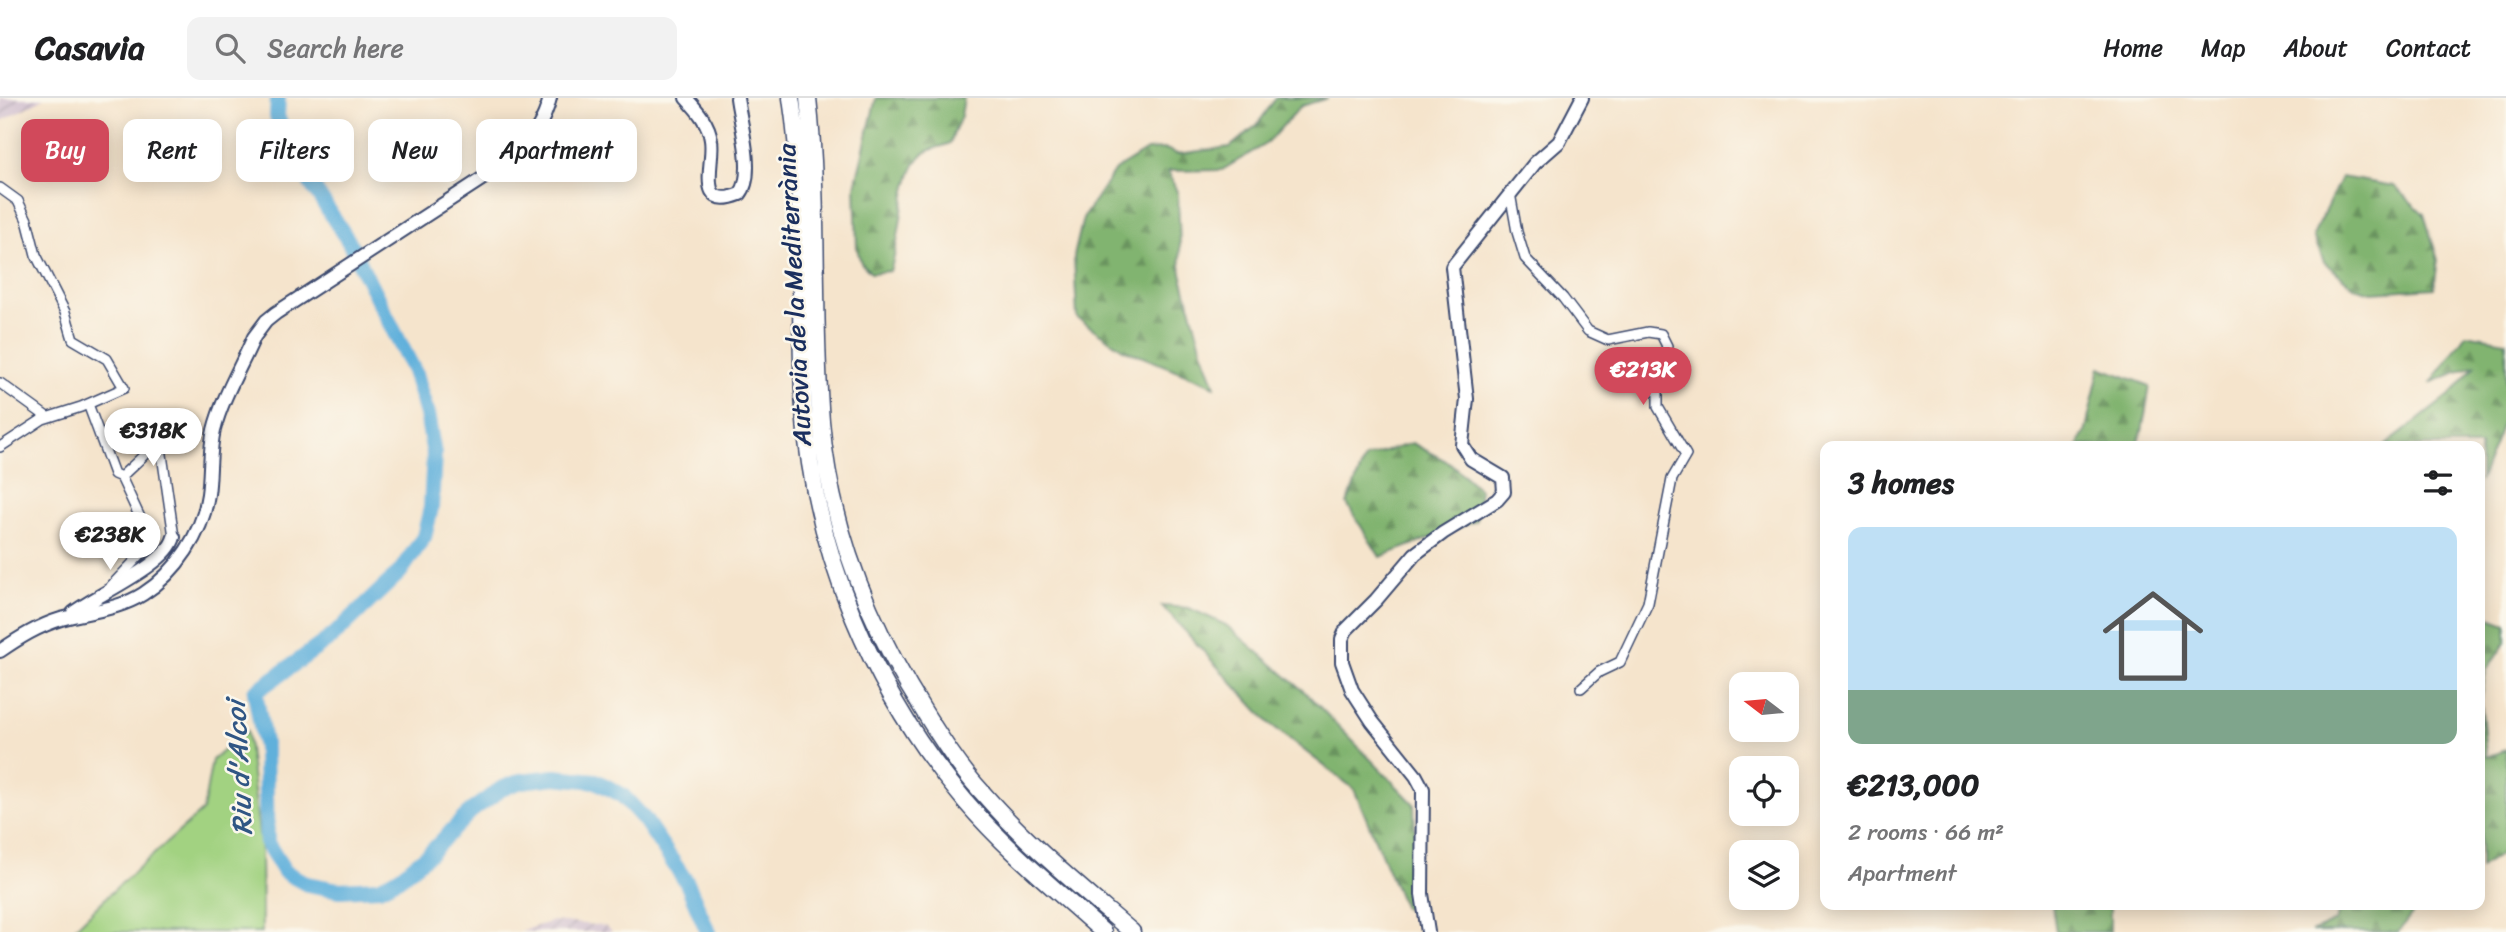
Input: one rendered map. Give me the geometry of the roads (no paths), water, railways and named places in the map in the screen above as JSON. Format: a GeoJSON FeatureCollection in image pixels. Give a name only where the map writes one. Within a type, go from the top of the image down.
{"type":"FeatureCollection","features":[{"type":"Feature","properties":{"kind":"highway","name":"Autovia de la Mediterrània"},"geometry":{"type":"LineString","coordinates":[[791,98],[798,174],[801,351],[810,462],[825,531],[858,604],[888,690],[907,724],[934,762],[998,836],[1103,932]]}},
{"type":"Feature","properties":{"kind":"highway","name":"Autovia de la Mediterrània"},"geometry":{"type":"LineString","coordinates":[[808,98],[815,195],[821,425],[832,496],[858,604],[903,679],[965,772],[1044,855],[1132,932]]}},
{"type":"Feature","properties":{"kind":"street"},"geometry":{"type":"LineString","coordinates":[[0,651],[35,629],[69,617],[118,606],[135,599],[157,584],[178,561],[197,532],[204,512],[215,427],[258,331],[271,317],[514,158],[534,135],[550,98]]}},
{"type":"Feature","properties":{"kind":"street"},"geometry":{"type":"LineString","coordinates":[[686,98],[709,131],[712,142],[708,178],[710,188],[713,194],[726,198],[740,194],[747,181],[747,163],[737,98]]}},
{"type":"Feature","properties":{"kind":"street"},"geometry":{"type":"LineString","coordinates":[[1428,932],[1422,894],[1421,784],[1372,721],[1352,690],[1342,662],[1341,643],[1346,630],[1376,600],[1408,560],[1443,533],[1497,500],[1504,492],[1505,482],[1501,475],[1471,459],[1462,445],[1467,399],[1458,304],[1451,272],[1457,258],[1510,193],[1535,163],[1559,142],[1583,98]]}},
{"type":"Feature","properties":{"kind":"street"},"geometry":{"type":"LineString","coordinates":[[0,188],[18,201],[27,220],[36,255],[65,312],[73,339],[107,359],[124,388],[88,404],[47,417],[0,447]]}},
{"type":"Feature","properties":{"kind":"street"},"geometry":{"type":"LineString","coordinates":[[1510,193],[1525,258],[1563,298],[1588,331],[1608,340],[1648,332],[1661,334],[1667,346],[1658,380],[1658,407],[1686,455],[1672,479],[1653,566],[1648,603],[1620,662],[1599,672],[1581,688]]}},
{"type":"Feature","properties":{"kind":"street"},"geometry":{"type":"LineString","coordinates":[[0,383],[47,417]]}},
{"type":"Feature","properties":{"kind":"street"},"geometry":{"type":"LineString","coordinates":[[88,404],[114,474],[121,477],[144,526],[144,551],[102,595]]}},
{"type":"Feature","properties":{"kind":"street"},"geometry":{"type":"LineString","coordinates":[[69,617],[128,580],[167,551],[174,537],[159,434],[144,456],[121,477]]}},
{"type":"Feature","properties":{"kind":"waterway","name":"Riu d'Alcoi"},"geometry":{"type":"LineString","coordinates":[[278,98],[277,116],[292,154],[349,242],[414,371],[427,414],[434,454],[431,508],[424,537],[400,572],[333,636],[255,692],[265,748],[267,843],[285,872],[307,884],[339,890],[379,888],[399,878],[429,854],[471,811],[501,789],[521,781],[555,777],[596,781],[622,795],[644,819],[687,883],[708,932]]}}]}
